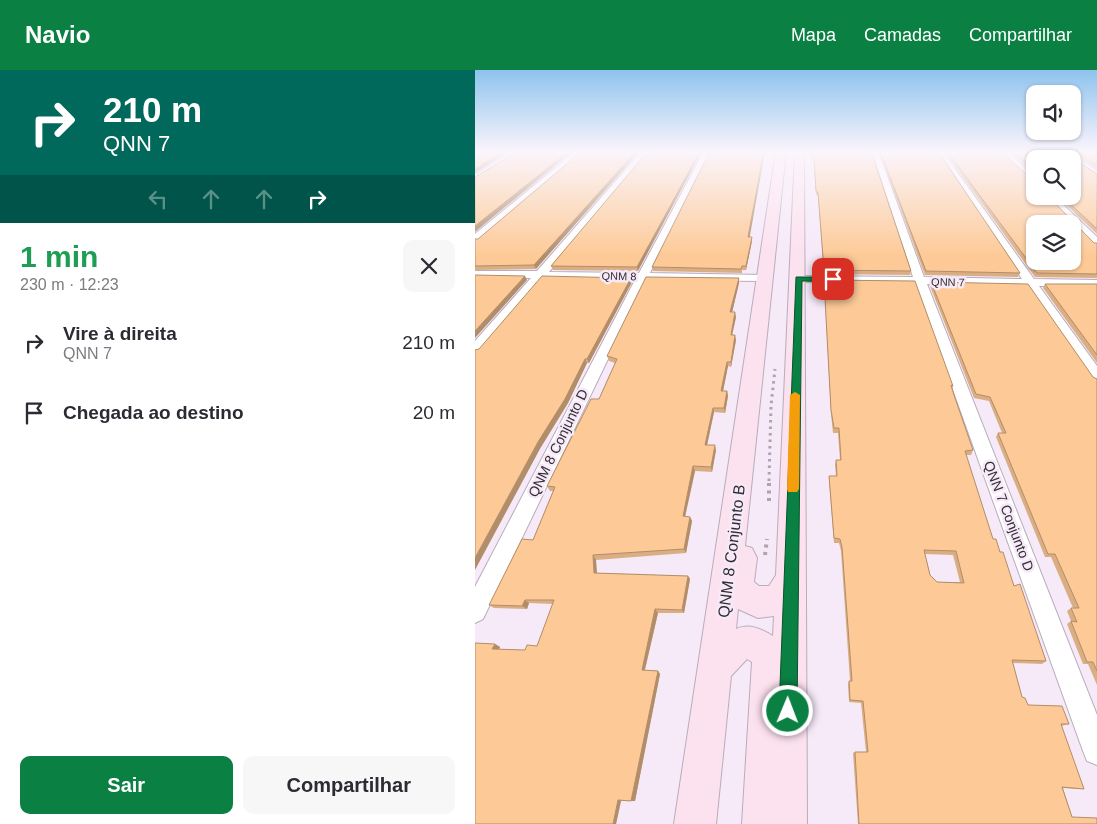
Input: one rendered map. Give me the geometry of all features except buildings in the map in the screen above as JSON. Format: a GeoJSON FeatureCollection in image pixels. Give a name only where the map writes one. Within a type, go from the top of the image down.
{"type":"FeatureCollection","features":[{"type":"Feature","properties":{"kind":"main road","name":"QNM 8 Conjunto B"},"geometry":{"type":"LineString","coordinates":[[695,824],[750,402],[776,186]]}},
{"type":"Feature","properties":{"kind":"main road"},"geometry":{"type":"LineString","coordinates":[[794,186],[793,198],[799,215]]}},
{"type":"Feature","properties":{"kind":"main road"},"geometry":{"type":"LineString","coordinates":[[786,824],[799,186]]}},
{"type":"Feature","properties":{"kind":"main road"},"geometry":{"type":"LineString","coordinates":[[750,402],[754,459],[739,585],[746,596],[759,603],[775,601],[783,595],[790,578]]}},
{"type":"Feature","properties":{"kind":"main road"},"geometry":{"type":"LineString","coordinates":[[715,671],[728,650],[743,642],[751,642],[762,647],[769,657],[763,824]]}},
{"type":"Feature","properties":{"kind":"street"},"geometry":{"type":"LineString","coordinates":[[475,239],[538,186]]}},
{"type":"Feature","properties":{"kind":"street"},"geometry":{"type":"LineString","coordinates":[[475,349],[616,186]]}},
{"type":"Feature","properties":{"kind":"street","name":"QNM 8 Conjunto D"},"geometry":{"type":"LineString","coordinates":[[475,611],[593,370],[689,186]]}},
{"type":"Feature","properties":{"kind":"street","name":"QNN 7 Conjunto D"},"geometry":{"type":"LineString","coordinates":[[887,186],[920,281],[1097,751]]}},
{"type":"Feature","properties":{"kind":"street"},"geometry":{"type":"LineString","coordinates":[[963,186],[1097,377]]}},
{"type":"Feature","properties":{"kind":"street"},"geometry":{"type":"LineString","coordinates":[[1058,205],[1097,243]]}},
{"type":"Feature","properties":{"kind":"street","name":"QNM 8"},"geometry":{"type":"LineString","coordinates":[[475,274],[764,278]]}},
{"type":"Feature","properties":{"kind":"street","name":"QNN 7"},"geometry":{"type":"LineString","coordinates":[[798,279],[1097,283]]}},
{"type":"Feature","properties":{"kind":"path"},"geometry":{"type":"LineString","coordinates":[[769,505],[771,406],[775,361]]}},
{"type":"Feature","properties":{"kind":"path"},"geometry":{"type":"LineString","coordinates":[[764,564],[768,534]]}},
{"type":"Feature","properties":{"kind":"slow traffic"},"geometry":{"type":"LineString","coordinates":[[793,489],[795,395]]}},
{"type":"Feature","properties":{"kind":"route"},"geometry":{"type":"LineString","coordinates":[[788,711],[798,279],[833,279]]}}]}
